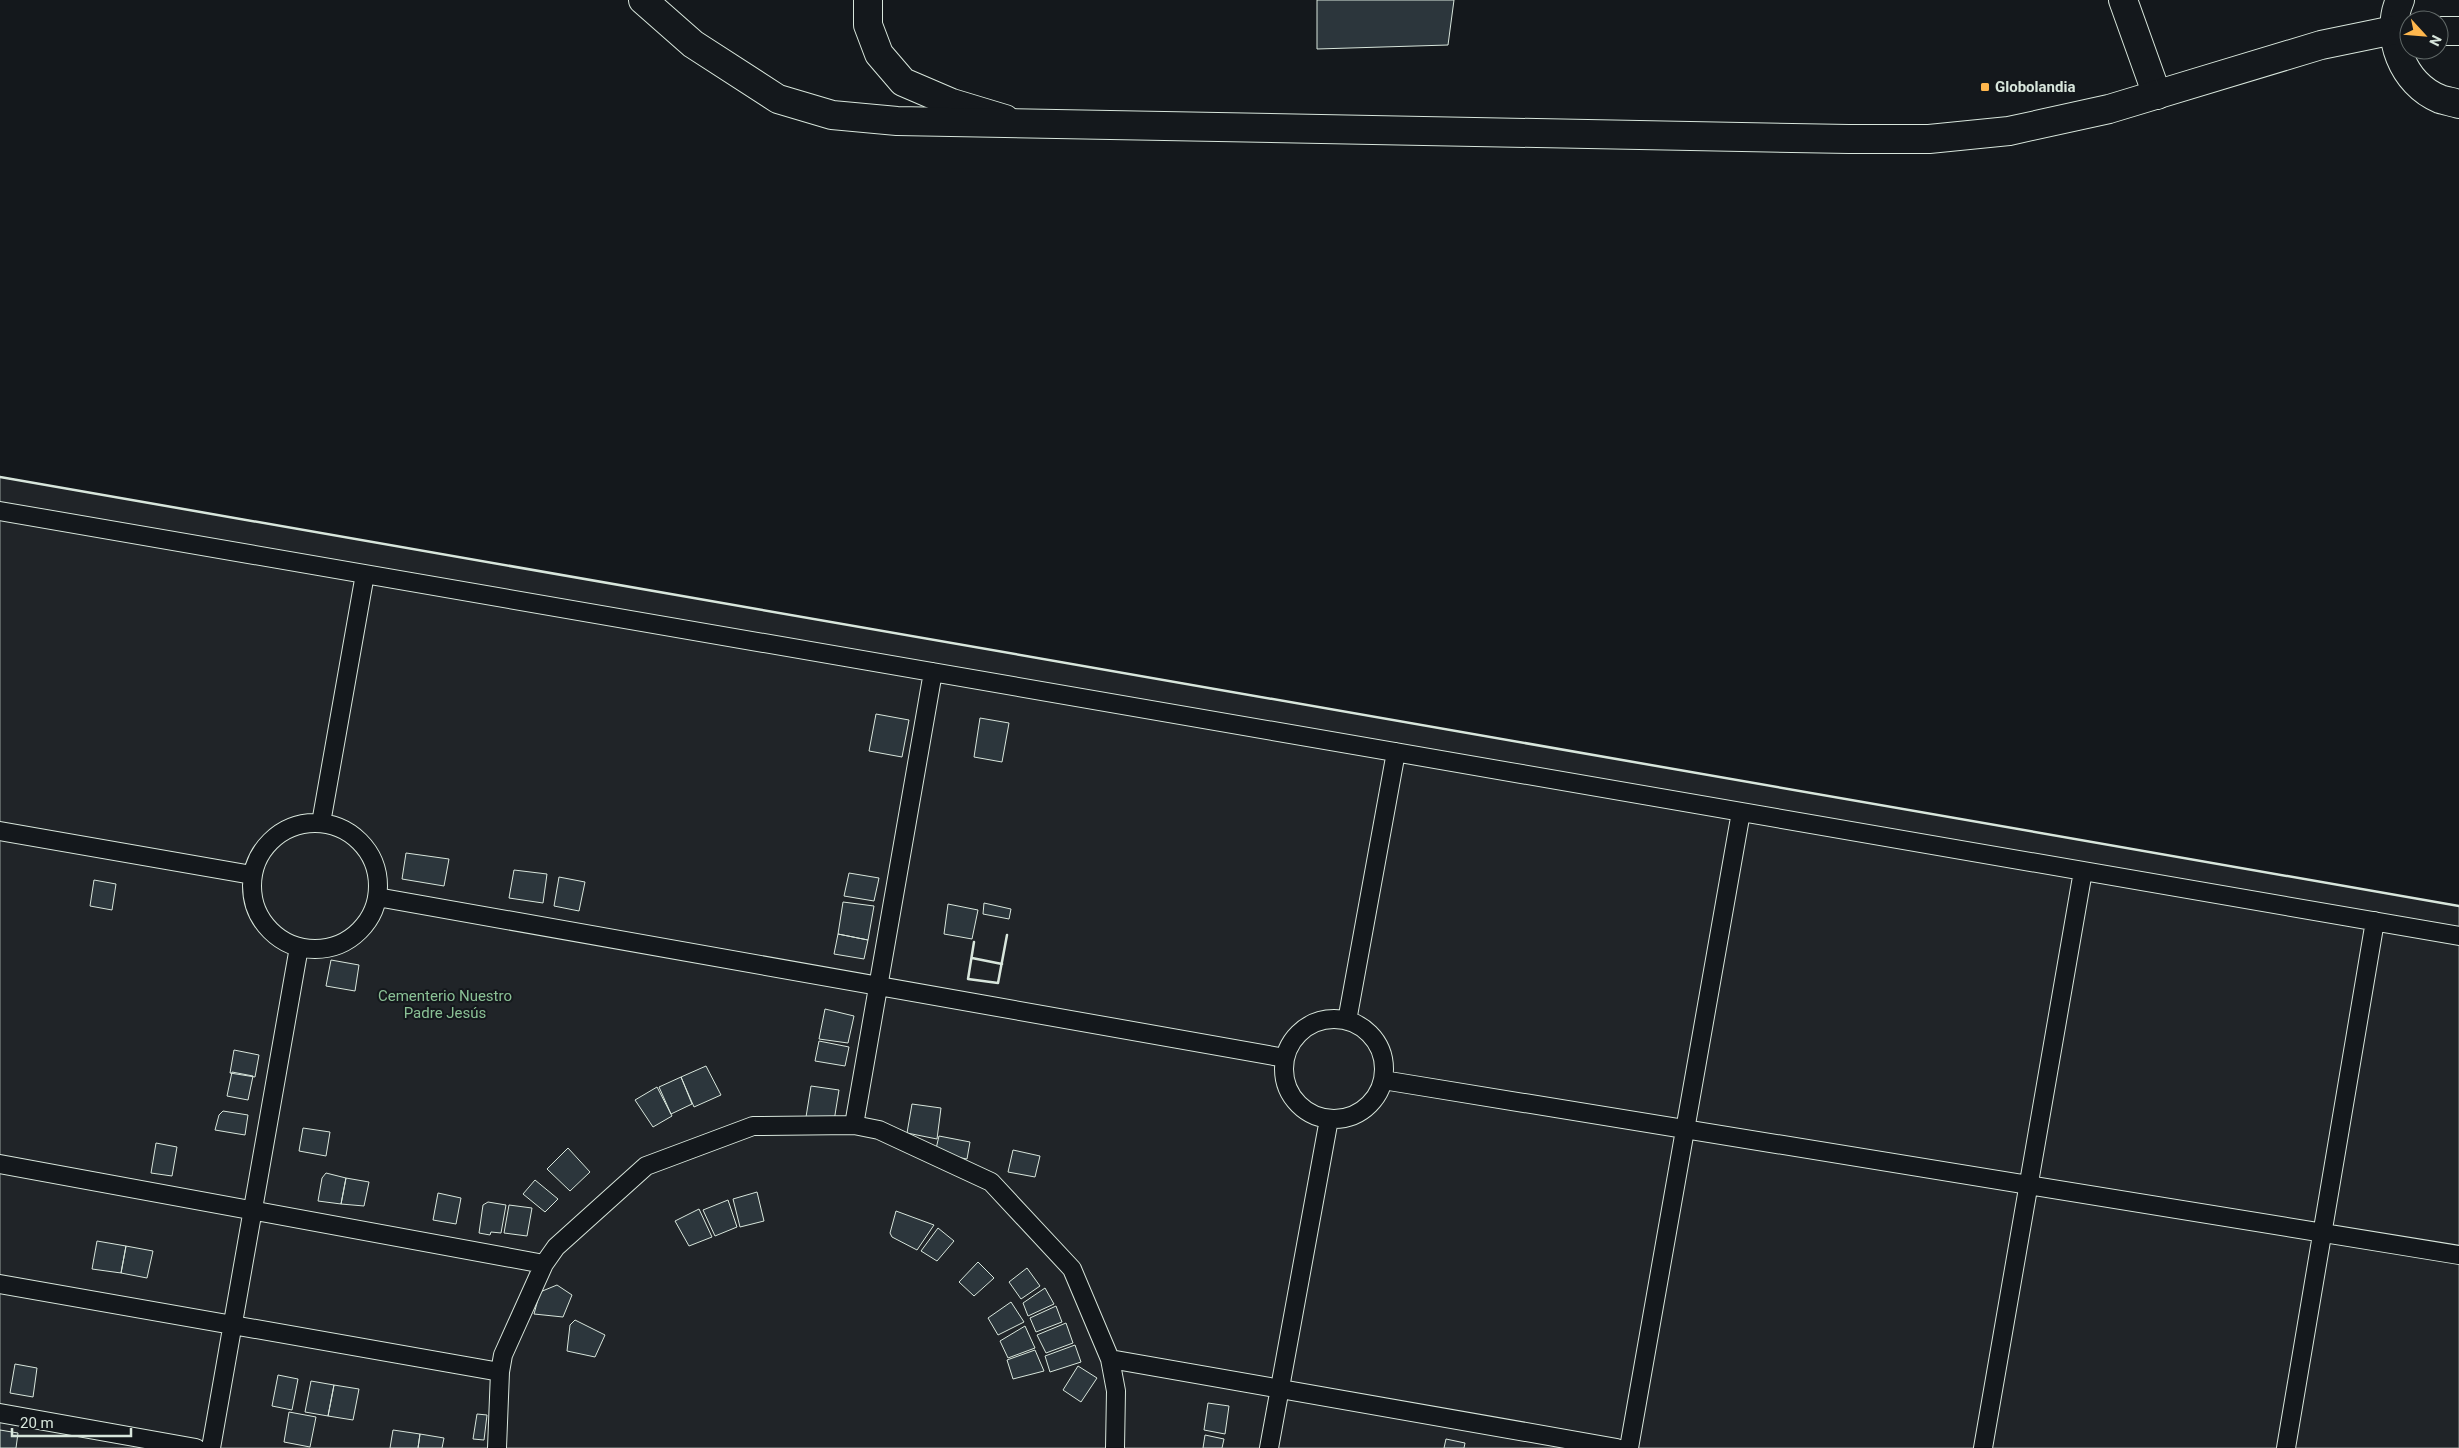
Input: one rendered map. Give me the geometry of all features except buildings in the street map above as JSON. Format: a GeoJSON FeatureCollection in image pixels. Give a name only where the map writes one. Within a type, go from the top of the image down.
{"type":"FeatureCollection","features":[{"type":"Feature","properties":{"kind":"street"},"geometry":{"type":"LineString","coordinates":[[643,0],[693,44],[778,99],[832,115],[897,121],[1018,124],[1929,139],[2009,131],[2109,109],[2321,45],[2399,30]]}},
{"type":"Feature","properties":{"kind":"street"},"geometry":{"type":"LineString","coordinates":[[868,0],[868,25],[879,54],[903,82],[952,103],[1018,124]]}},
{"type":"Feature","properties":{"kind":"street"},"geometry":{"type":"LineString","coordinates":[[2122,0],[2157,95]]}},
{"type":"Feature","properties":{"kind":"street"},"geometry":{"type":"LineString","coordinates":[[2399,19],[2397,8],[2400,0]]}},
{"type":"Feature","properties":{"kind":"street"},"geometry":{"type":"LineString","coordinates":[[2399,41],[2397,52],[2399,56]]}},
{"type":"Feature","properties":{"kind":"street"},"geometry":{"type":"LineString","coordinates":[[2401,60],[2406,70],[2420,86],[2439,98],[2459,104]]}},
{"type":"Feature","properties":{"kind":"lane"},"geometry":{"type":"LineString","coordinates":[[0,511],[2459,936]]}},
{"type":"Feature","properties":{"kind":"lane"},"geometry":{"type":"LineString","coordinates":[[322,823],[365,574]]}},
{"type":"Feature","properties":{"kind":"lane"},"geometry":{"type":"LineString","coordinates":[[854,1125],[933,672]]}},
{"type":"Feature","properties":{"kind":"lane"},"geometry":{"type":"LineString","coordinates":[[1347,1021],[1396,752]]}},
{"type":"Feature","properties":{"kind":"lane"},"geometry":{"type":"LineString","coordinates":[[1629,1448],[1741,812]]}},
{"type":"Feature","properties":{"kind":"lane"},"geometry":{"type":"LineString","coordinates":[[302,823],[322,823],[342,828],[358,840],[371,856],[377,876],[377,897],[370,917],[357,933],[340,944],[320,949],[300,947],[282,940],[267,928],[257,912],[252,894],[252,875],[258,856],[269,841],[284,830],[302,823]]}},
{"type":"Feature","properties":{"kind":"lane"},"geometry":{"type":"LineString","coordinates":[[0,831],[252,875]]}},
{"type":"Feature","properties":{"kind":"lane"},"geometry":{"type":"LineString","coordinates":[[1983,1448],[2083,870]]}},
{"type":"Feature","properties":{"kind":"lane"},"geometry":{"type":"LineString","coordinates":[[377,897],[1285,1058]]}},
{"type":"Feature","properties":{"kind":"lane"},"geometry":{"type":"LineString","coordinates":[[2286,1448],[2375,921]]}},
{"type":"Feature","properties":{"kind":"lane"},"geometry":{"type":"LineString","coordinates":[[211,1448],[300,947]]}},
{"type":"Feature","properties":{"kind":"lane"},"geometry":{"type":"LineString","coordinates":[[1334,1019],[1347,1021],[1361,1027],[1372,1037],[1380,1050],[1384,1064],[1383,1080],[1378,1093],[1369,1105],[1358,1114],[1344,1118],[1329,1119],[1313,1115],[1299,1106],[1289,1092],[1284,1075],[1285,1058],[1290,1045],[1308,1026],[1320,1020],[1334,1019]]}},
{"type":"Feature","properties":{"kind":"lane"},"geometry":{"type":"LineString","coordinates":[[1383,1080],[2459,1255]]}},
{"type":"Feature","properties":{"kind":"lane"},"geometry":{"type":"LineString","coordinates":[[1269,1448],[1329,1119]]}},
{"type":"Feature","properties":{"kind":"lane"},"geometry":{"type":"LineString","coordinates":[[497,1448],[500,1372],[503,1355],[544,1264],[556,1247],[646,1166],[753,1126],[854,1125],[879,1130],[991,1182],[1072,1269],[1110,1359],[1116,1391],[1115,1448]]}},
{"type":"Feature","properties":{"kind":"lane"},"geometry":{"type":"LineString","coordinates":[[0,1164],[544,1264]]}},
{"type":"Feature","properties":{"kind":"lane"},"geometry":{"type":"LineString","coordinates":[[0,1284],[500,1372]]}},
{"type":"Feature","properties":{"kind":"lane"},"geometry":{"type":"LineString","coordinates":[[1110,1359],[1617,1448]]}},
{"type":"Feature","properties":{"kind":"lane"},"geometry":{"type":"LineString","coordinates":[[0,1413],[196,1448]]}},
{"type":"Feature","properties":{"kind":"lane"},"geometry":{"type":"LineString","coordinates":[[1545,1448],[1564,1439]]}},
{"type":"Feature","properties":{"kind":"green space","name":"Cementerio Nuestro Padre Jesús"},"geometry":{"type":"Polygon","coordinates":[[[0,477],[2459,906],[2459,1448],[0,1448],[0,477]]]}},
{"type":"Feature","properties":{"kind":"wall"},"geometry":{"type":"LineString","coordinates":[[0,477],[2459,906]]}},
{"type":"Feature","properties":{"kind":"wall"},"geometry":{"type":"LineString","coordinates":[[974,942],[968,979],[998,983],[1007,935]]}},
{"type":"Feature","properties":{"kind":"wall"},"geometry":{"type":"LineString","coordinates":[[972,958],[1002,964]]}},
{"type":"Feature","properties":{"kind":"place","name":"Globolandia"},"geometry":{"type":"Point","coordinates":[1985,87]}}]}
